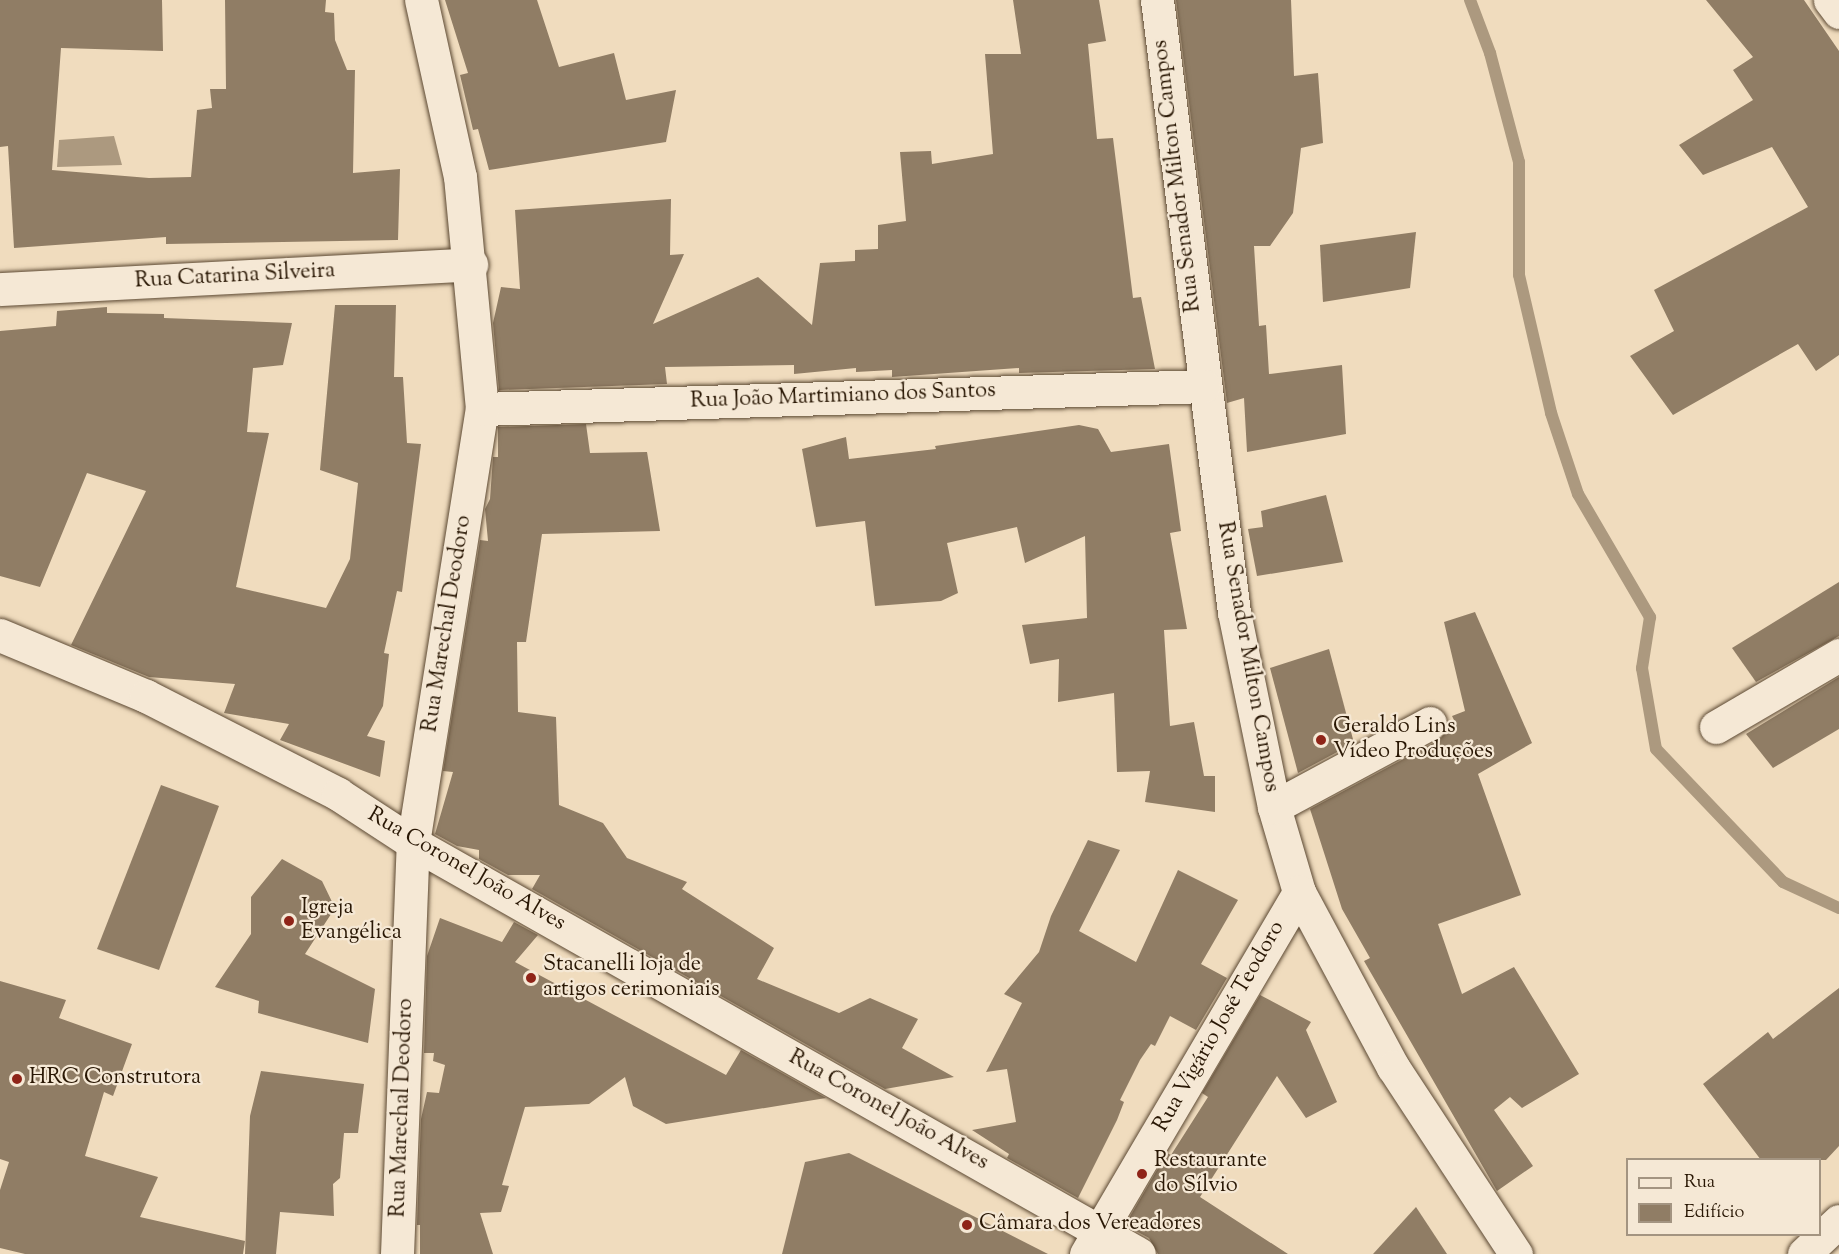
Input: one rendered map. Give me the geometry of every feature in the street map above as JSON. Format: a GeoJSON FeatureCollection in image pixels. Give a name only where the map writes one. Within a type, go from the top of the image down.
{"type":"FeatureCollection","features":[{"type":"Feature","properties":{"kind":"street","name":"Rua Marechal Deodoro"},"geometry":{"type":"LineString","coordinates":[[397,1254],[413,843],[482,409],[471,264],[460,177],[421,0]]}},
{"type":"Feature","properties":{"kind":"street","name":"Rua Senador Milton Campos"},"geometry":{"type":"LineString","coordinates":[[1157,0],[1234,612],[1274,807],[1299,892],[1393,1067],[1516,1254]]}},
{"type":"Feature","properties":{"kind":"street"},"geometry":{"type":"LineString","coordinates":[[1830,0],[1839,12]]}},
{"type":"Feature","properties":{"kind":"street","name":"Rua Catarina Silveira"},"geometry":{"type":"LineString","coordinates":[[0,289],[471,264]]}},
{"type":"Feature","properties":{"kind":"street","name":"Rua João Martimiano dos Santos"},"geometry":{"type":"LineString","coordinates":[[482,409],[1204,386]]}},
{"type":"Feature","properties":{"kind":"street","name":"Rua Coronel João Alves"},"geometry":{"type":"LineString","coordinates":[[0,634],[188,717],[338,794],[413,843],[1093,1242],[1140,1254]]}},
{"type":"Feature","properties":{"kind":"street"},"geometry":{"type":"LineString","coordinates":[[1716,727],[1839,655]]}},
{"type":"Feature","properties":{"kind":"street"},"geometry":{"type":"LineString","coordinates":[[1274,807],[1430,723]]}},
{"type":"Feature","properties":{"kind":"street","name":"Rua Vigário José Teodoro"},"geometry":{"type":"LineString","coordinates":[[1093,1242],[1299,892]]}},
{"type":"Feature","properties":{"kind":"street"},"geometry":{"type":"LineString","coordinates":[[1804,1254],[1839,1221]]}},
{"type":"Feature","properties":{"kind":"shaded area"},"geometry":{"type":"Polygon","coordinates":[[[114,136],[122,165],[57,167],[59,140],[114,136]]]}},
{"type":"Feature","properties":{"kind":"building"},"geometry":{"type":"Polygon","coordinates":[[[0,0],[162,0],[163,51],[61,48],[52,170],[149,178],[191,177],[197,110],[212,108],[210,89],[226,89],[225,0],[326,0],[325,12],[334,13],[335,40],[347,70],[355,70],[353,173],[400,169],[398,240],[166,244],[166,237],[14,248],[8,146],[0,147],[0,0]]]}},
{"type":"Feature","properties":{"kind":"building"},"geometry":{"type":"Polygon","coordinates":[[[445,0],[537,0],[559,67],[614,53],[626,100],[676,90],[666,142],[489,170],[478,129],[473,130],[460,75],[468,73],[445,0]]]}},
{"type":"Feature","properties":{"kind":"building"},"geometry":{"type":"Polygon","coordinates":[[[1013,0],[1099,0],[1106,41],[1088,44],[1097,139],[1113,138],[1133,298],[1141,297],[1155,369],[1019,373],[1019,368],[892,377],[892,370],[856,372],[856,368],[794,374],[794,365],[665,367],[667,384],[499,390],[493,323],[501,287],[520,289],[515,210],[671,199],[670,255],[684,254],[653,324],[758,277],[812,325],[820,263],[855,261],[855,250],[878,249],[878,225],[906,221],[900,152],[931,151],[932,164],[993,154],[985,54],[1021,54],[1013,0]]]}},
{"type":"Feature","properties":{"kind":"building"},"geometry":{"type":"Polygon","coordinates":[[[1176,0],[1291,0],[1294,76],[1318,73],[1323,143],[1301,148],[1293,213],[1270,246],[1254,246],[1259,326],[1266,325],[1269,374],[1342,365],[1346,434],[1247,452],[1244,398],[1227,403],[1176,0]]]}},
{"type":"Feature","properties":{"kind":"building"},"geometry":{"type":"Polygon","coordinates":[[[1706,0],[1804,0],[1839,51],[1839,355],[1816,371],[1798,344],[1673,415],[1630,356],[1674,331],[1654,290],[1808,207],[1772,147],[1703,175],[1679,145],[1753,100],[1733,70],[1753,57],[1706,0]]]}},
{"type":"Feature","properties":{"kind":"building"},"geometry":{"type":"Polygon","coordinates":[[[1416,232],[1410,288],[1323,302],[1320,245],[1416,232]]]}},
{"type":"Feature","properties":{"kind":"building"},"geometry":{"type":"Polygon","coordinates":[[[335,305],[396,305],[394,377],[403,377],[407,443],[421,444],[402,592],[397,591],[384,653],[389,654],[383,706],[367,736],[385,741],[380,777],[280,740],[289,724],[224,713],[235,684],[149,677],[71,645],[146,491],[87,473],[40,587],[0,576],[0,331],[56,326],[57,311],[107,307],[107,313],[164,314],[164,318],[292,323],[283,365],[253,368],[247,432],[269,433],[236,587],[326,608],[350,559],[358,483],[320,470],[335,305]]]}},
{"type":"Feature","properties":{"kind":"building"},"geometry":{"type":"Polygon","coordinates":[[[586,424],[590,453],[647,452],[660,531],[542,534],[526,642],[517,642],[518,712],[556,717],[559,805],[603,823],[627,858],[687,882],[682,889],[774,948],[757,979],[839,1013],[870,998],[918,1019],[902,1048],[954,1077],[885,1089],[532,889],[540,875],[508,875],[479,859],[479,850],[457,846],[435,834],[453,772],[443,771],[480,540],[488,541],[485,509],[490,499],[493,457],[498,457],[498,427],[586,424]]]}},
{"type":"Feature","properties":{"kind":"building"},"geometry":{"type":"Polygon","coordinates":[[[1079,425],[1098,429],[1111,452],[1169,444],[1181,531],[1170,533],[1187,629],[1164,630],[1170,726],[1194,722],[1204,776],[1215,776],[1215,812],[1145,802],[1150,771],[1117,772],[1114,693],[1058,702],[1059,659],[1030,664],[1022,625],[1087,618],[1085,536],[1025,563],[1017,527],[947,543],[958,593],[941,601],[875,606],[865,521],[816,527],[802,449],[846,437],[849,459],[936,449],[935,446],[1079,425]]]}},
{"type":"Feature","properties":{"kind":"building"},"geometry":{"type":"Polygon","coordinates":[[[1326,495],[1343,562],[1257,576],[1248,529],[1263,527],[1261,511],[1326,495]]]}},
{"type":"Feature","properties":{"kind":"building"},"geometry":{"type":"Polygon","coordinates":[[[1839,582],[1839,636],[1756,682],[1732,648],[1839,582]]]}},
{"type":"Feature","properties":{"kind":"building"},"geometry":{"type":"Polygon","coordinates":[[[1475,612],[1532,743],[1478,774],[1521,895],[1438,924],[1462,994],[1514,967],[1579,1074],[1522,1108],[1510,1097],[1494,1110],[1533,1166],[1497,1191],[1364,961],[1370,958],[1342,909],[1310,809],[1439,740],[1455,722],[1452,716],[1465,711],[1444,622],[1475,612]]]}},
{"type":"Feature","properties":{"kind":"building"},"geometry":{"type":"Polygon","coordinates":[[[1329,649],[1354,743],[1298,773],[1270,668],[1329,649]]]}},
{"type":"Feature","properties":{"kind":"building"},"geometry":{"type":"Polygon","coordinates":[[[1839,677],[1839,729],[1773,768],[1746,734],[1839,677]]]}},
{"type":"Feature","properties":{"kind":"building"},"geometry":{"type":"Polygon","coordinates":[[[161,785],[219,806],[159,970],[97,949],[161,785]]]}},
{"type":"Feature","properties":{"kind":"building"},"geometry":{"type":"Polygon","coordinates":[[[1088,840],[1120,850],[1079,931],[1136,962],[1178,870],[1238,900],[1201,964],[1227,978],[1196,1030],[1170,1016],[1155,1046],[1151,1044],[1140,1060],[1120,1100],[1124,1102],[1117,1120],[1078,1198],[1007,1158],[1009,1154],[972,1130],[1016,1122],[1007,1069],[986,1072],[1022,1003],[1004,994],[1039,952],[1051,916],[1088,840]]]}},
{"type":"Feature","properties":{"kind":"building","name":"Igreja Evangélica"},"geometry":{"type":"Polygon","coordinates":[[[282,859],[322,881],[335,908],[305,954],[375,989],[368,1043],[258,1013],[259,1001],[215,987],[251,934],[251,897],[282,859]]]}},
{"type":"Feature","properties":{"kind":"building"},"geometry":{"type":"Polygon","coordinates":[[[440,918],[502,942],[514,922],[538,935],[515,962],[726,1075],[741,1050],[826,1098],[666,1124],[633,1106],[625,1077],[589,1104],[525,1107],[502,1185],[509,1186],[501,1212],[480,1213],[493,1254],[420,1254],[420,1225],[417,1225],[421,1119],[427,1092],[439,1093],[445,1065],[433,1061],[434,1053],[424,1053],[427,956],[440,918]]]}},
{"type":"Feature","properties":{"kind":"building"},"geometry":{"type":"Polygon","coordinates":[[[0,981],[66,1000],[59,1018],[132,1044],[113,1096],[104,1092],[85,1156],[158,1177],[140,1217],[245,1241],[243,1254],[25,1254],[0,1248],[0,1190],[9,1162],[0,1159],[0,981]]]}},
{"type":"Feature","properties":{"kind":"building"},"geometry":{"type":"Polygon","coordinates":[[[1839,988],[1839,1146],[1826,1160],[1821,1160],[1821,1158],[1759,1158],[1703,1084],[1768,1032],[1773,1039],[1839,988]]]}},
{"type":"Feature","properties":{"kind":"building"},"geometry":{"type":"Polygon","coordinates":[[[1260,995],[1311,1022],[1306,1030],[1337,1102],[1306,1118],[1277,1076],[1200,1197],[1288,1254],[1158,1254],[1149,1238],[1125,1225],[1167,1153],[1171,1155],[1208,1097],[1202,1093],[1260,995]]]}},
{"type":"Feature","properties":{"kind":"building"},"geometry":{"type":"Polygon","coordinates":[[[261,1071],[364,1084],[358,1133],[344,1133],[340,1178],[333,1184],[334,1216],[280,1212],[276,1254],[245,1254],[250,1116],[261,1071]]]}},
{"type":"Feature","properties":{"kind":"building"},"geometry":{"type":"Polygon","coordinates":[[[849,1153],[1048,1254],[782,1254],[805,1162],[849,1153]]]}},
{"type":"Feature","properties":{"kind":"building"},"geometry":{"type":"Polygon","coordinates":[[[1416,1207],[1447,1254],[1373,1254],[1416,1207]]]}},
{"type":"Feature","properties":{"kind":"waterway"},"geometry":{"type":"LineString","coordinates":[[1470,0],[1490,53],[1519,162],[1519,275],[1551,413],[1578,494],[1650,617],[1642,668],[1656,749],[1783,882],[1839,908]]}},
{"type":"Feature","properties":{"kind":"place","name":"Geraldo Lins Vídeo Produções"},"geometry":{"type":"Point","coordinates":[1321,740]}},
{"type":"Feature","properties":{"kind":"place","name":"Igreja Evangélica"},"geometry":{"type":"Point","coordinates":[289,921]}},
{"type":"Feature","properties":{"kind":"place","name":"Stacanelli loja de artigos cerimoniais"},"geometry":{"type":"Point","coordinates":[531,978]}},
{"type":"Feature","properties":{"kind":"place","name":"HRC Construtora"},"geometry":{"type":"Point","coordinates":[17,1079]}},
{"type":"Feature","properties":{"kind":"place","name":"Restaurante do Sílvio"},"geometry":{"type":"Point","coordinates":[1142,1174]}},
{"type":"Feature","properties":{"kind":"place","name":"Câmara dos Vereadores"},"geometry":{"type":"Point","coordinates":[967,1225]}}]}
